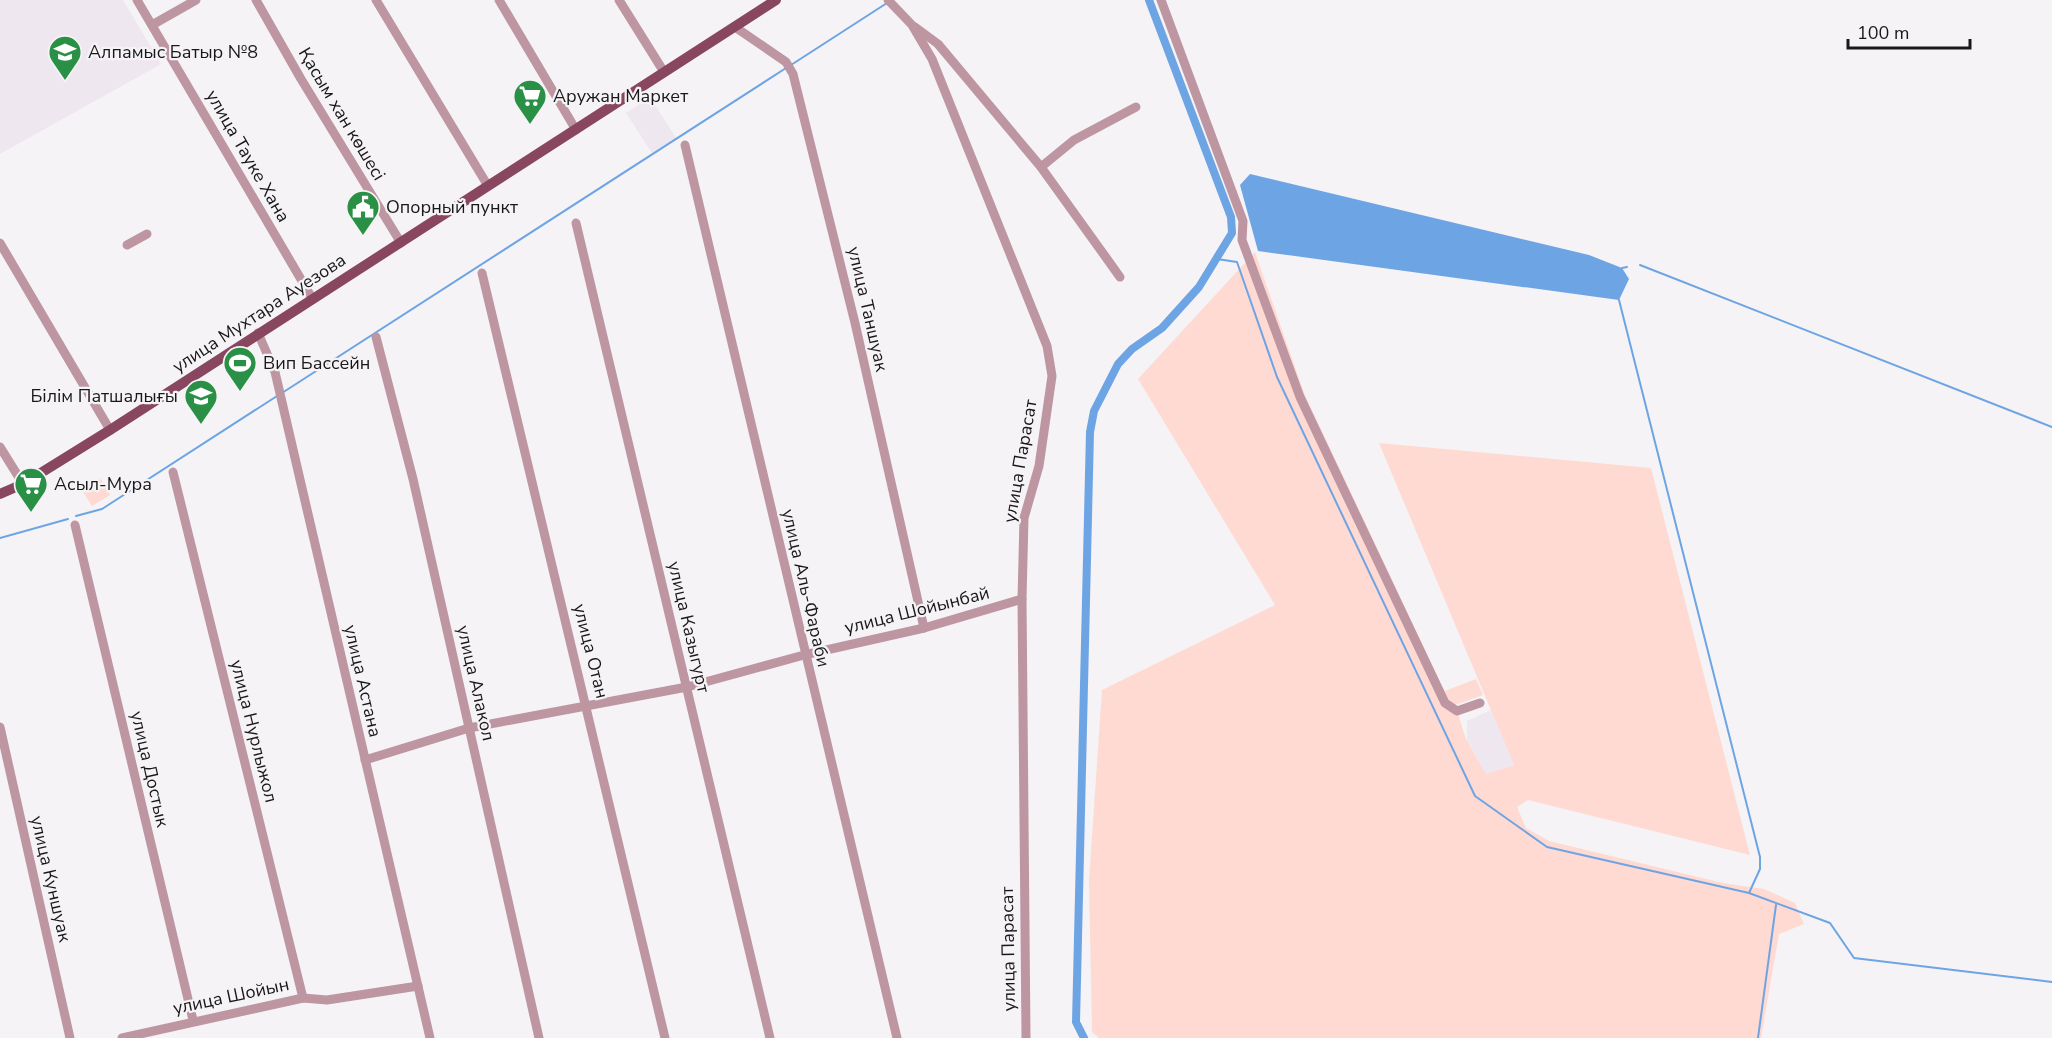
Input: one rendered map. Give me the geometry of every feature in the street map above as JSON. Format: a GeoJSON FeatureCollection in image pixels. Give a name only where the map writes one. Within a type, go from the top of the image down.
{"type":"FeatureCollection","features":[{"type":"Feature","properties":{"kind":"main road","name":"улица Мухтара Ауезова"},"geometry":{"type":"LineString","coordinates":[[0,494],[23,484],[110,430],[776,0]]}},
{"type":"Feature","properties":{"kind":"street","name":"улица Тауке Хана"},"geometry":{"type":"LineString","coordinates":[[137,0],[312,298]]}},
{"type":"Feature","properties":{"kind":"street"},"geometry":{"type":"LineString","coordinates":[[153,25],[196,0]]}},
{"type":"Feature","properties":{"kind":"street","name":"Қасым хан көшесі"},"geometry":{"type":"LineString","coordinates":[[256,0],[301,79],[401,243]]}},
{"type":"Feature","properties":{"kind":"street"},"geometry":{"type":"LineString","coordinates":[[376,0],[488,186]]}},
{"type":"Feature","properties":{"kind":"street"},"geometry":{"type":"LineString","coordinates":[[499,0],[576,130]]}},
{"type":"Feature","properties":{"kind":"street"},"geometry":{"type":"LineString","coordinates":[[619,0],[664,72]]}},
{"type":"Feature","properties":{"kind":"street"},"geometry":{"type":"LineString","coordinates":[[1161,0],[1243,221],[1242,240],[1300,397],[1445,703],[1457,711],[1480,703]]}},
{"type":"Feature","properties":{"kind":"street","name":"улица Парасат"},"geometry":{"type":"LineString","coordinates":[[890,2],[912,25],[936,68],[1047,346],[1052,376],[1039,466],[1024,518],[1022,599],[1026,1038]]}},
{"type":"Feature","properties":{"kind":"street"},"geometry":{"type":"LineString","coordinates":[[912,25],[938,44],[1041,166],[1120,277]]}},
{"type":"Feature","properties":{"kind":"street","name":"улица Таншуак"},"geometry":{"type":"LineString","coordinates":[[735,27],[789,67],[855,323],[924,628]]}},
{"type":"Feature","properties":{"kind":"street"},"geometry":{"type":"LineString","coordinates":[[936,68],[951,59]]}},
{"type":"Feature","properties":{"kind":"street"},"geometry":{"type":"LineString","coordinates":[[1041,166],[1074,140],[1136,107]]}},
{"type":"Feature","properties":{"kind":"street","name":"улица Аль-Фараби"},"geometry":{"type":"LineString","coordinates":[[685,145],[804,655],[897,1038]]}},
{"type":"Feature","properties":{"kind":"street","name":"улица Казыгурт"},"geometry":{"type":"LineString","coordinates":[[576,223],[770,1038]]}},
{"type":"Feature","properties":{"kind":"street"},"geometry":{"type":"LineString","coordinates":[[127,245],[147,234]]}},
{"type":"Feature","properties":{"kind":"street"},"geometry":{"type":"LineString","coordinates":[[0,243],[110,430]]}},
{"type":"Feature","properties":{"kind":"street","name":"улица Отан"},"geometry":{"type":"LineString","coordinates":[[482,273],[665,1038]]}},
{"type":"Feature","properties":{"kind":"street","name":"улица Астана"},"geometry":{"type":"LineString","coordinates":[[258,333],[274,372],[280,395],[430,1038]]}},
{"type":"Feature","properties":{"kind":"street","name":"улица Алакол"},"geometry":{"type":"LineString","coordinates":[[376,337],[413,478],[539,1038]]}},
{"type":"Feature","properties":{"kind":"street"},"geometry":{"type":"LineString","coordinates":[[0,447],[23,484]]}},
{"type":"Feature","properties":{"kind":"street","name":"улица Нурлыжол"},"geometry":{"type":"LineString","coordinates":[[173,472],[303,998]]}},
{"type":"Feature","properties":{"kind":"street","name":"улица Достык"},"geometry":{"type":"LineString","coordinates":[[75,525],[193,1020]]}},
{"type":"Feature","properties":{"kind":"street","name":"улица Шойынбай"},"geometry":{"type":"LineString","coordinates":[[365,760],[469,728],[687,687],[804,655],[924,628],[1022,599]]}},
{"type":"Feature","properties":{"kind":"street","name":"улица Куншуак"},"geometry":{"type":"LineString","coordinates":[[0,727],[70,1038]]}},
{"type":"Feature","properties":{"kind":"street","name":"улица Шойын"},"geometry":{"type":"LineString","coordinates":[[122,1038],[193,1020],[303,998],[327,1000],[418,986]]}},
{"type":"Feature","properties":{"kind":"shaded area","name":"Алпамыс Батыр №8"},"geometry":{"type":"Polygon","coordinates":[[[0,0],[123,0],[161,64],[0,154],[0,0]]]}},
{"type":"Feature","properties":{"kind":"shaded area"},"geometry":{"type":"Polygon","coordinates":[[[650,97],[676,138],[652,153],[626,113],[650,97]]]}},
{"type":"Feature","properties":{"kind":"shaded area"},"geometry":{"type":"Polygon","coordinates":[[[1255,252],[1304,393],[1442,686],[1445,691],[1476,679],[1483,695],[1455,705],[1466,739],[1486,774],[1514,765],[1379,443],[1651,468],[1750,855],[1528,800],[1517,807],[1526,828],[1549,841],[1723,883],[1764,889],[1795,903],[1804,924],[1779,934],[1761,1038],[1099,1038],[1092,1032],[1089,881],[1102,690],[1275,605],[1138,379],[1255,252]]]}},
{"type":"Feature","properties":{"kind":"shaded area"},"geometry":{"type":"Polygon","coordinates":[[[101,479],[110,495],[92,506],[82,490],[101,479]]]}},
{"type":"Feature","properties":{"kind":"shaded area"},"geometry":{"type":"Polygon","coordinates":[[[1491,710],[1514,765],[1486,774],[1467,740],[1467,721],[1491,710]]]}},
{"type":"Feature","properties":{"kind":"water"},"geometry":{"type":"Polygon","coordinates":[[[1250,174],[1589,255],[1622,268],[1629,279],[1619,300],[1258,251],[1240,185],[1250,174]]]}},
{"type":"Feature","properties":{"kind":"waterway"},"geometry":{"type":"LineString","coordinates":[[1084,1038],[1076,1022],[1090,432],[1094,411],[1118,364],[1132,349],[1162,328],[1199,287],[1232,233],[1231,217],[1149,0]]}},
{"type":"Feature","properties":{"kind":"waterway"},"geometry":{"type":"LineString","coordinates":[[791,65],[887,3]]}},
{"type":"Feature","properties":{"kind":"waterway"},"geometry":{"type":"LineString","coordinates":[[282,393],[786,68]]}},
{"type":"Feature","properties":{"kind":"waterway"},"geometry":{"type":"LineString","coordinates":[[1217,259],[1237,262],[1277,377],[1475,796],[1547,847],[1749,893],[1830,923],[1854,958],[2052,982]]}},
{"type":"Feature","properties":{"kind":"waterway"},"geometry":{"type":"LineString","coordinates":[[1640,265],[2052,427]]}},
{"type":"Feature","properties":{"kind":"waterway"},"geometry":{"type":"LineString","coordinates":[[1622,268],[1627,267]]}},
{"type":"Feature","properties":{"kind":"waterway"},"geometry":{"type":"LineString","coordinates":[[1619,300],[1760,857],[1760,869],[1749,893]]}},
{"type":"Feature","properties":{"kind":"waterway"},"geometry":{"type":"LineString","coordinates":[[76,516],[102,509],[277,396]]}},
{"type":"Feature","properties":{"kind":"waterway"},"geometry":{"type":"LineString","coordinates":[[0,538],[68,519]]}},
{"type":"Feature","properties":{"kind":"waterway"},"geometry":{"type":"LineString","coordinates":[[1758,1038],[1776,905]]}},
{"type":"Feature","properties":{"kind":"place","name":"Алпамыс Батыр №8"},"geometry":{"type":"Point","coordinates":[65,81]}},
{"type":"Feature","properties":{"kind":"place","name":"Аружан Маркет"},"geometry":{"type":"Point","coordinates":[530,125]}},
{"type":"Feature","properties":{"kind":"place","name":"Опорный пункт"},"geometry":{"type":"Point","coordinates":[363,236]}},
{"type":"Feature","properties":{"kind":"place","name":"Вип Бассейн"},"geometry":{"type":"Point","coordinates":[240,392]}},
{"type":"Feature","properties":{"kind":"place","name":"Білім Патшалығы"},"geometry":{"type":"Point","coordinates":[201,425]}},
{"type":"Feature","properties":{"kind":"place","name":"Асыл-Мура"},"geometry":{"type":"Point","coordinates":[31,513]}}]}
